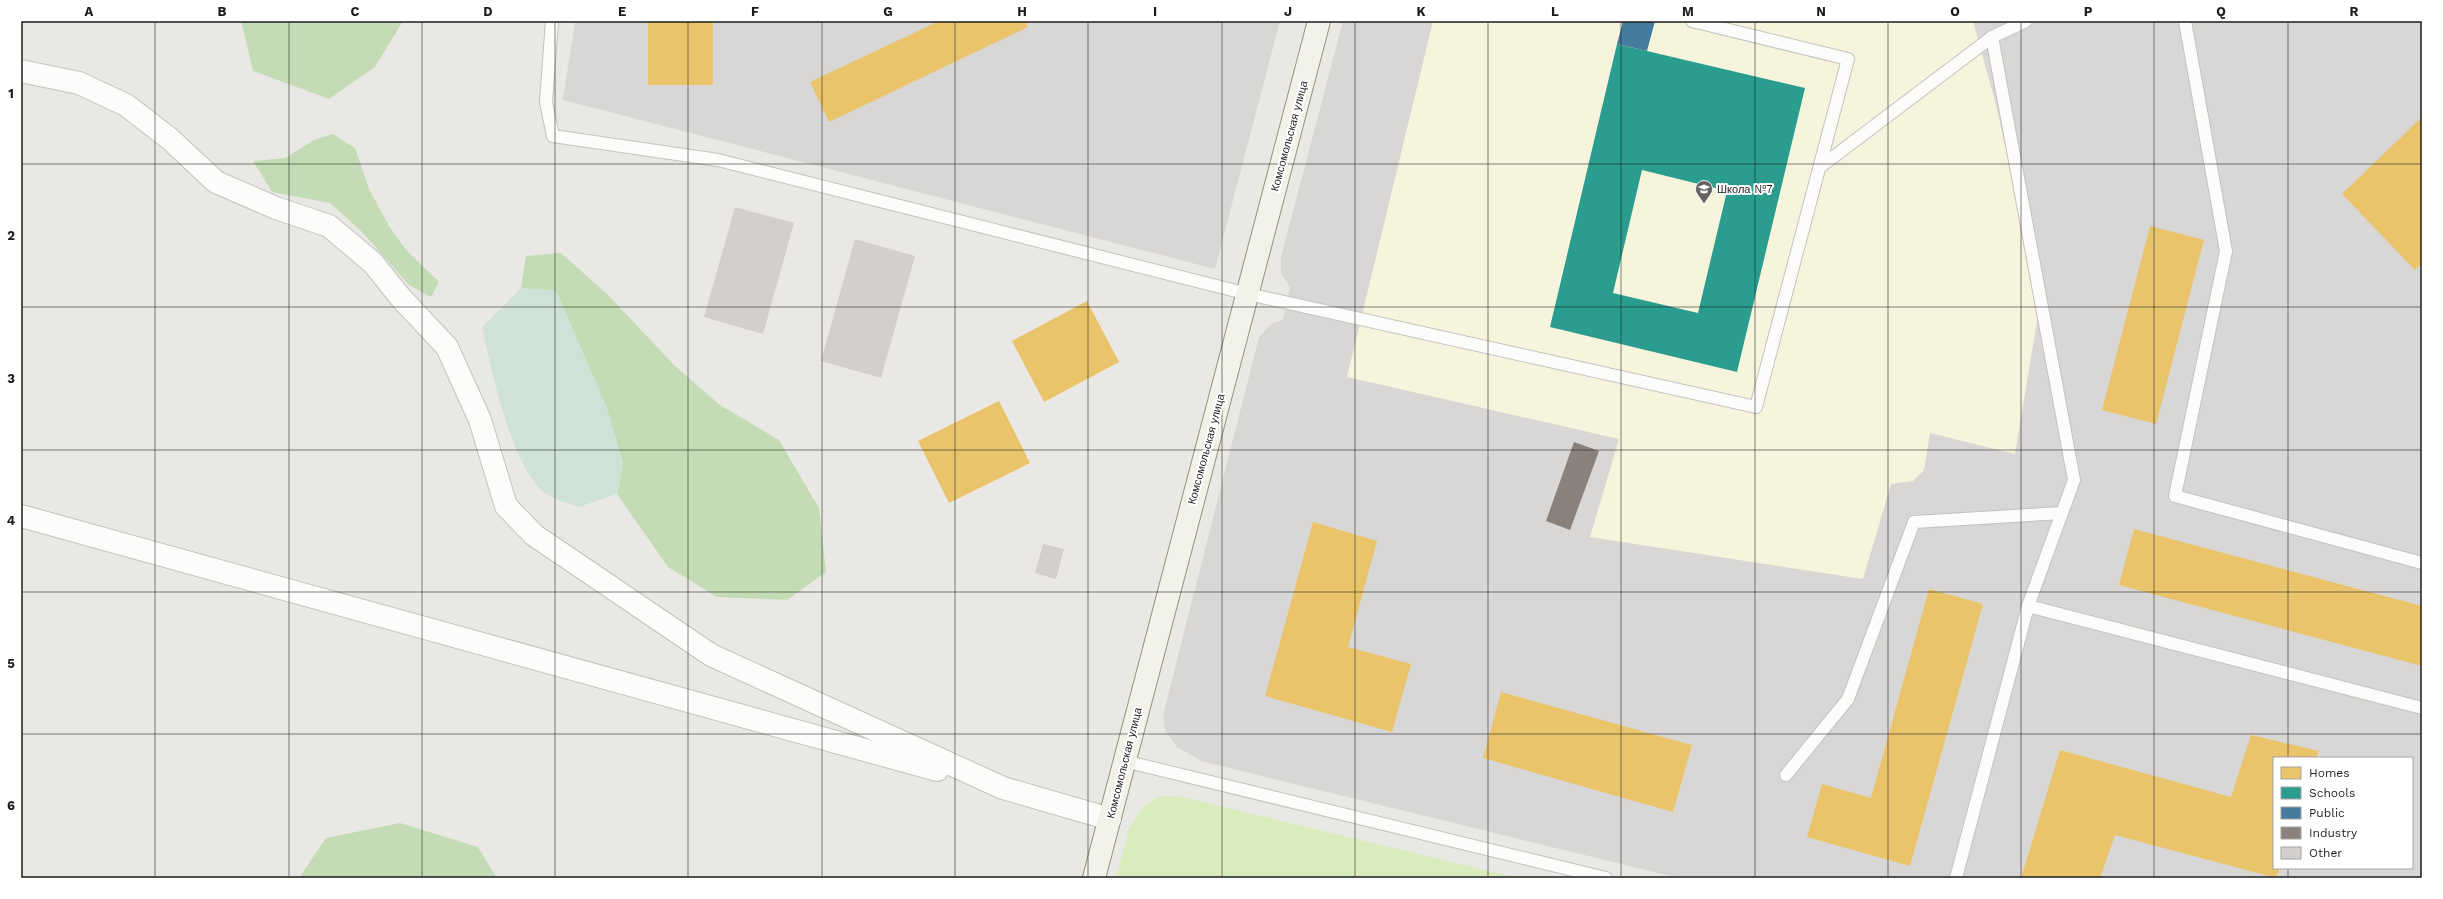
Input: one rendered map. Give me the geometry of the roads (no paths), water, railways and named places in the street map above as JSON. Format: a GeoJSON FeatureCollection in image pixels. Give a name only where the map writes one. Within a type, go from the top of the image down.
{"type":"FeatureCollection","features":[{"type":"Feature","properties":{"kind":"main road","name":"Комсомольская улица"},"geometry":{"type":"LineString","coordinates":[[1094,878],[1319,21]]}},
{"type":"Feature","properties":{"kind":"street"},"geometry":{"type":"LineString","coordinates":[[21,71],[79,83],[126,105],[170,139],[216,182],[276,208],[330,226],[373,264],[447,347],[480,420],[506,506],[534,535],[711,655],[1003,788]]}},
{"type":"Feature","properties":{"kind":"street"},"geometry":{"type":"LineString","coordinates":[[21,516],[1110,819]]}},
{"type":"Feature","properties":{"kind":"lane"},"geometry":{"type":"LineString","coordinates":[[552,21],[546,102],[553,136],[718,160],[1248,294],[1756,407],[1848,59],[1692,21]]}},
{"type":"Feature","properties":{"kind":"lane"},"geometry":{"type":"LineString","coordinates":[[1820,167],[1992,37],[2026,21]]}},
{"type":"Feature","properties":{"kind":"lane"},"geometry":{"type":"LineString","coordinates":[[2184,21],[2226,251],[2175,496],[2422,563]]}},
{"type":"Feature","properties":{"kind":"lane"},"geometry":{"type":"LineString","coordinates":[[1956,878],[2028,606],[2074,480],[1992,37]]}},
{"type":"Feature","properties":{"kind":"lane"},"geometry":{"type":"LineString","coordinates":[[1786,775],[1848,699],[1914,522],[2062,513]]}},
{"type":"Feature","properties":{"kind":"lane"},"geometry":{"type":"LineString","coordinates":[[2028,606],[2422,708]]}},
{"type":"Feature","properties":{"kind":"lane"},"geometry":{"type":"LineString","coordinates":[[1124,761],[1606,878]]}},
{"type":"Feature","properties":{"kind":"place","name":"Школа №7"},"geometry":{"type":"Point","coordinates":[1704,204]}}]}
